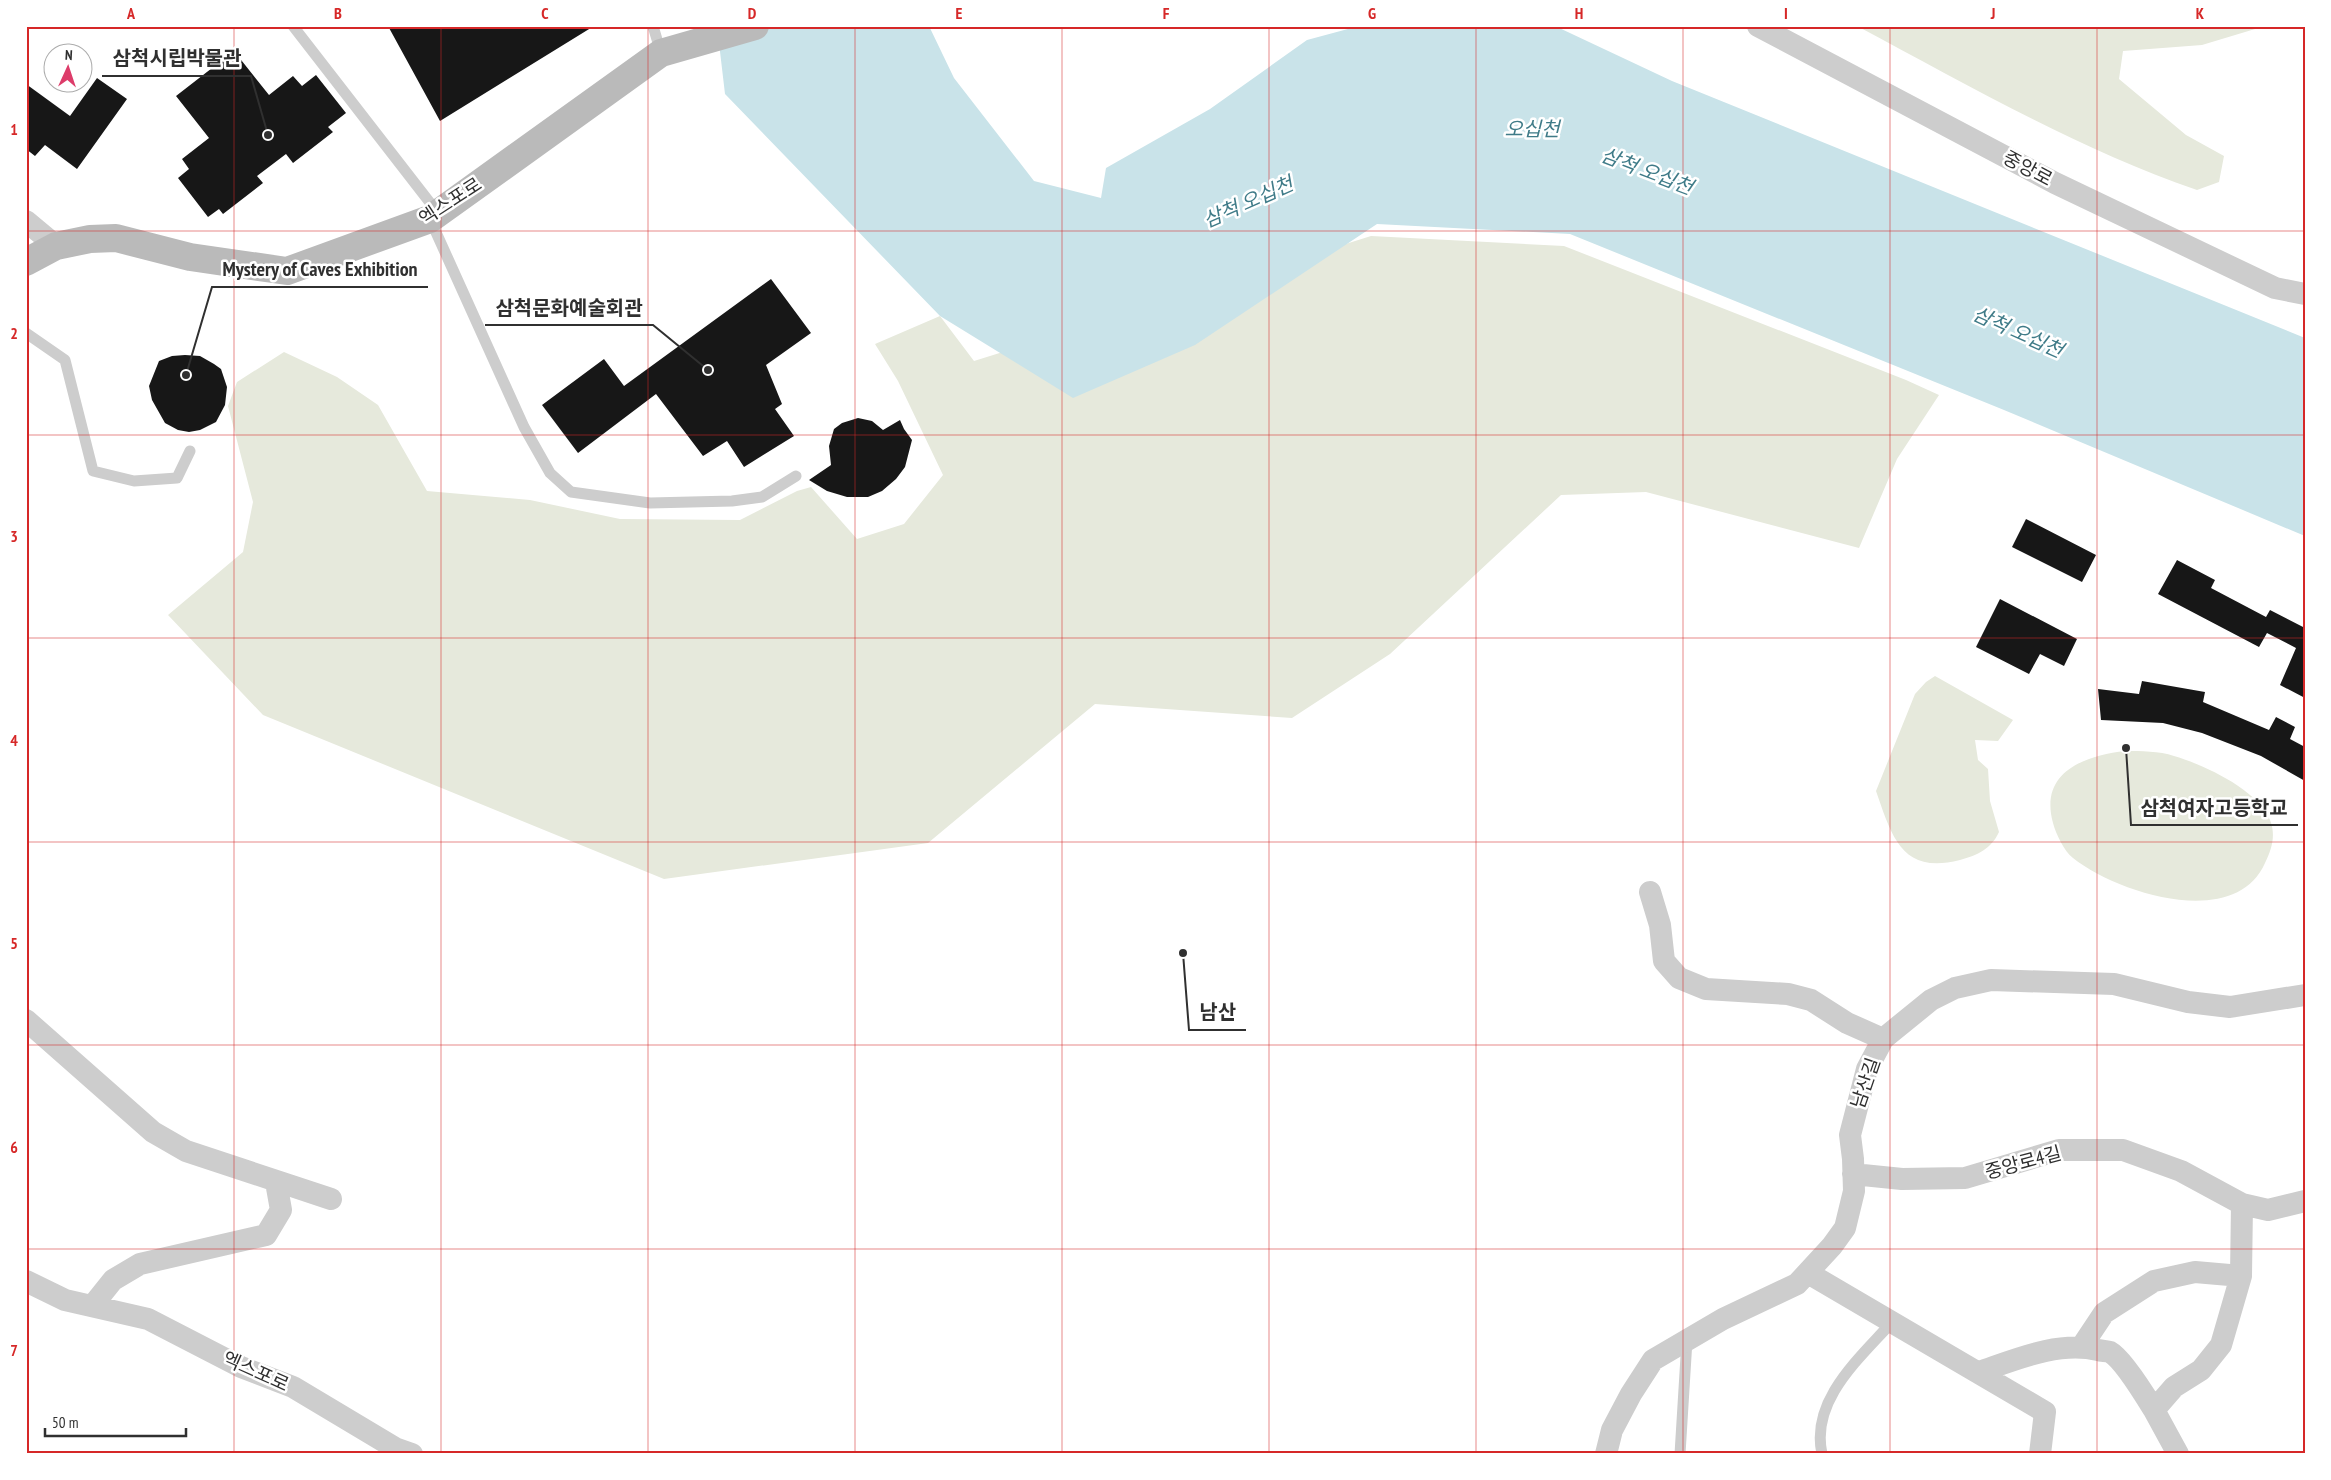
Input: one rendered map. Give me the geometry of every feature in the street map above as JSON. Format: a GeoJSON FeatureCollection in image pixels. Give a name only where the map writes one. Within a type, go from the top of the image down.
{"type":"FeatureCollection","features":[{"type":"Feature","properties":{"kind":"street","name":"엑스포로"},"geometry":{"type":"LineString","coordinates":[[26,262],[56,246],[90,239],[116,238],[190,257],[287,271],[434,216],[661,53],[755,26]]}},
{"type":"Feature","properties":{"kind":"street","name":"중앙로"},"geometry":{"type":"LineString","coordinates":[[1758,26],[2055,183],[2275,288],[2305,294]]}},
{"type":"Feature","properties":{"kind":"street"},"geometry":{"type":"LineString","coordinates":[[26,221],[56,246]]}},
{"type":"Feature","properties":{"kind":"street"},"geometry":{"type":"LineString","coordinates":[[1650,892],[1660,925],[1664,961],[1679,978],[1706,989],[1788,994],[1811,1000],[1848,1023],[1883,1039]]}},
{"type":"Feature","properties":{"kind":"street","name":"남산길"},"geometry":{"type":"LineString","coordinates":[[1606,1454],[1612,1430],[1630,1394],[1653,1360],[1723,1320],[1797,1284],[1832,1246],[1845,1228],[1854,1191],[1850,1135],[1856,1105],[1867,1069],[1883,1039],[1931,1000],[1956,988],[1991,980],[2114,984],[2188,1002],[2230,1007],[2305,995]]}},
{"type":"Feature","properties":{"kind":"street"},"geometry":{"type":"LineString","coordinates":[[26,1020],[153,1132],[186,1151],[331,1199]]}},
{"type":"Feature","properties":{"kind":"street","name":"중앙로4길"},"geometry":{"type":"LineString","coordinates":[[1853,1174],[1902,1179],[1965,1178],[2059,1150],[2124,1150],[2180,1171],[2242,1204],[2268,1210],[2305,1201]]}},
{"type":"Feature","properties":{"kind":"street"},"geometry":{"type":"LineString","coordinates":[[93,1305],[113,1280],[140,1264],[266,1235],[281,1210],[276,1182]]}},
{"type":"Feature","properties":{"kind":"street"},"geometry":{"type":"LineString","coordinates":[[2154,1410],[2174,1387],[2201,1370],[2221,1345],[2241,1276],[2242,1204]]}},
{"type":"Feature","properties":{"kind":"street"},"geometry":{"type":"LineString","coordinates":[[2082,1346],[2104,1313],[2154,1281],[2195,1272],[2241,1276]]}},
{"type":"Feature","properties":{"kind":"street"},"geometry":{"type":"LineString","coordinates":[[1808,1273],[2044,1412],[2040,1454]]}},
{"type":"Feature","properties":{"kind":"street","name":"엑스포로"},"geometry":{"type":"LineString","coordinates":[[26,1281],[65,1300],[148,1319],[241,1367],[293,1387],[395,1448],[412,1454]]}},
{"type":"Feature","properties":{"kind":"street"},"geometry":{"type":"LineString","coordinates":[[1979,1372],[2061,1348],[2082,1346],[2110,1352],[2139,1385],[2178,1454]]}},
{"type":"Feature","properties":{"kind":"lane"},"geometry":{"type":"LineString","coordinates":[[294,26],[434,216],[524,427],[550,473],[571,492],[650,503],[732,501],[762,497],[796,476]]}},
{"type":"Feature","properties":{"kind":"lane"},"geometry":{"type":"LineString","coordinates":[[653,26],[661,53]]}},
{"type":"Feature","properties":{"kind":"lane"},"geometry":{"type":"LineString","coordinates":[[26,333],[65,360],[93,471],[134,481],[177,478],[190,451]]}},
{"type":"Feature","properties":{"kind":"lane"},"geometry":{"type":"LineString","coordinates":[[1822,1454],[1819,1441],[1823,1413],[1835,1390],[1892,1322]]}},
{"type":"Feature","properties":{"kind":"lane"},"geometry":{"type":"LineString","coordinates":[[1680,1454],[1687,1340]]}},
{"type":"Feature","properties":{"kind":"shaded area"},"geometry":{"type":"Polygon","coordinates":[[[1857,26],[2265,26],[2202,45],[2123,51],[2119,79],[2186,135],[2224,156],[2219,182],[2197,190],[2153,174],[2066,136],[1857,26]]]}},
{"type":"Feature","properties":{"kind":"shaded area"},"geometry":{"type":"Polygon","coordinates":[[[1371,236],[1564,246],[1906,380],[1939,395],[1897,459],[1859,548],[1646,492],[1561,495],[1390,654],[1292,718],[1095,704],[928,843],[664,879],[263,715],[168,615],[243,552],[253,502],[228,406],[237,382],[284,352],[337,377],[378,405],[427,491],[530,500],[620,519],[740,520],[797,491],[811,487],[857,539],[904,524],[943,475],[898,381],[875,344],[940,316],[974,361],[1371,236]]]}},
{"type":"Feature","properties":{"kind":"shaded area"},"geometry":{"type":"Polygon","coordinates":[[[1935,676],[2013,720],[1998,741],[1975,740],[1978,760],[1988,769],[1990,801],[1999,832],[1996,838],[1988,847],[1973,856],[1940,863],[1925,862],[1912,857],[1902,848],[1894,837],[1876,791],[1915,694],[1926,682],[1935,676]]]}},
{"type":"Feature","properties":{"kind":"shaded area"},"geometry":{"type":"Polygon","coordinates":[[[2125,751],[2162,753],[2200,765],[2242,788],[2254,798],[2270,820],[2273,837],[2270,852],[2265,863],[2250,884],[2229,896],[2203,901],[2174,899],[2145,893],[2117,883],[2093,871],[2070,855],[2056,832],[2050,805],[2053,791],[2059,779],[2068,770],[2094,757],[2125,751]]]}},
{"type":"Feature","properties":{"kind":"water","name":"오십천"},"geometry":{"type":"Polygon","coordinates":[[[717,26],[929,26],[954,78],[1034,181],[1101,198],[1106,168],[1210,109],[1307,40],[1359,26],[1555,26],[1672,81],[2305,338],[2305,536],[2004,410],[1570,234],[1377,224],[1195,345],[1073,398],[940,316],[725,94],[717,26]]]}},
{"type":"Feature","properties":{"kind":"building"},"geometry":{"type":"Polygon","coordinates":[[[388,26],[594,26],[440,121],[388,26]]]}},
{"type":"Feature","properties":{"kind":"building"},"geometry":{"type":"Polygon","coordinates":[[[234,51],[269,95],[293,76],[302,86],[316,75],[346,113],[328,127],[333,132],[293,163],[286,154],[257,176],[263,183],[223,214],[219,209],[208,217],[178,178],[189,169],[182,159],[209,138],[176,96],[234,51]]]}},
{"type":"Feature","properties":{"kind":"building"},"geometry":{"type":"Polygon","coordinates":[[[97,78],[127,99],[77,169],[45,145],[35,156],[26,149],[26,84],[70,116],[87,92],[92,92],[92,85],[97,78]]]}},
{"type":"Feature","properties":{"kind":"building"},"geometry":{"type":"Polygon","coordinates":[[[771,279],[811,333],[766,365],[782,404],[775,409],[794,436],[744,467],[727,441],[703,456],[656,394],[578,453],[542,405],[604,359],[624,386],[771,279]]]}},
{"type":"Feature","properties":{"kind":"building"},"geometry":{"type":"Polygon","coordinates":[[[172,356],[200,356],[221,369],[227,387],[225,405],[216,422],[200,430],[189,432],[178,430],[165,423],[152,400],[149,386],[159,361],[172,356]]]}},
{"type":"Feature","properties":{"kind":"building"},"geometry":{"type":"Polygon","coordinates":[[[858,418],[872,421],[883,430],[900,420],[912,440],[905,467],[896,479],[882,491],[868,497],[847,497],[827,491],[809,480],[831,465],[829,446],[834,429],[842,423],[858,418]]]}},
{"type":"Feature","properties":{"kind":"building"},"geometry":{"type":"Polygon","coordinates":[[[2026,519],[2096,555],[2082,582],[2012,547],[2026,519]]]}},
{"type":"Feature","properties":{"kind":"building"},"geometry":{"type":"Polygon","coordinates":[[[2177,560],[2215,580],[2211,588],[2266,617],[2270,610],[2305,628],[2305,698],[2280,685],[2296,648],[2267,633],[2259,647],[2158,594],[2177,560]]]}},
{"type":"Feature","properties":{"kind":"building"},"geometry":{"type":"Polygon","coordinates":[[[2000,599],[2077,639],[2064,666],[2040,654],[2029,674],[1976,647],[2000,599]]]}},
{"type":"Feature","properties":{"kind":"building"},"geometry":{"type":"Polygon","coordinates":[[[2142,681],[2205,692],[2203,702],[2269,730],[2276,717],[2295,727],[2290,739],[2305,747],[2305,781],[2261,756],[2202,733],[2163,723],[2101,720],[2098,689],[2139,694],[2142,681]]]}},
{"type":"Feature","properties":{"kind":"place","name":"삼척시립박물관"},"geometry":{"type":"Point","coordinates":[268,135]}},
{"type":"Feature","properties":{"kind":"place","name":"삼척문화예술회관"},"geometry":{"type":"Point","coordinates":[708,370]}},
{"type":"Feature","properties":{"kind":"place","name":"Mystery of Caves Exhibition"},"geometry":{"type":"Point","coordinates":[186,375]}},
{"type":"Feature","properties":{"kind":"place","name":"삼척여자고등학교"},"geometry":{"type":"Point","coordinates":[2126,748]}},
{"type":"Feature","properties":{"kind":"place","name":"남산"},"geometry":{"type":"Point","coordinates":[1183,953]}},
{"type":"Feature","properties":{"kind":"water label","name":"삼척 오십천"},"geometry":{"type":"Point","coordinates":[1647,171]}},
{"type":"Feature","properties":{"kind":"water label","name":"삼척 오십천"},"geometry":{"type":"Point","coordinates":[1248,202]}},
{"type":"Feature","properties":{"kind":"water label","name":"삼척 오십천"},"geometry":{"type":"Point","coordinates":[2018,332]}}]}
